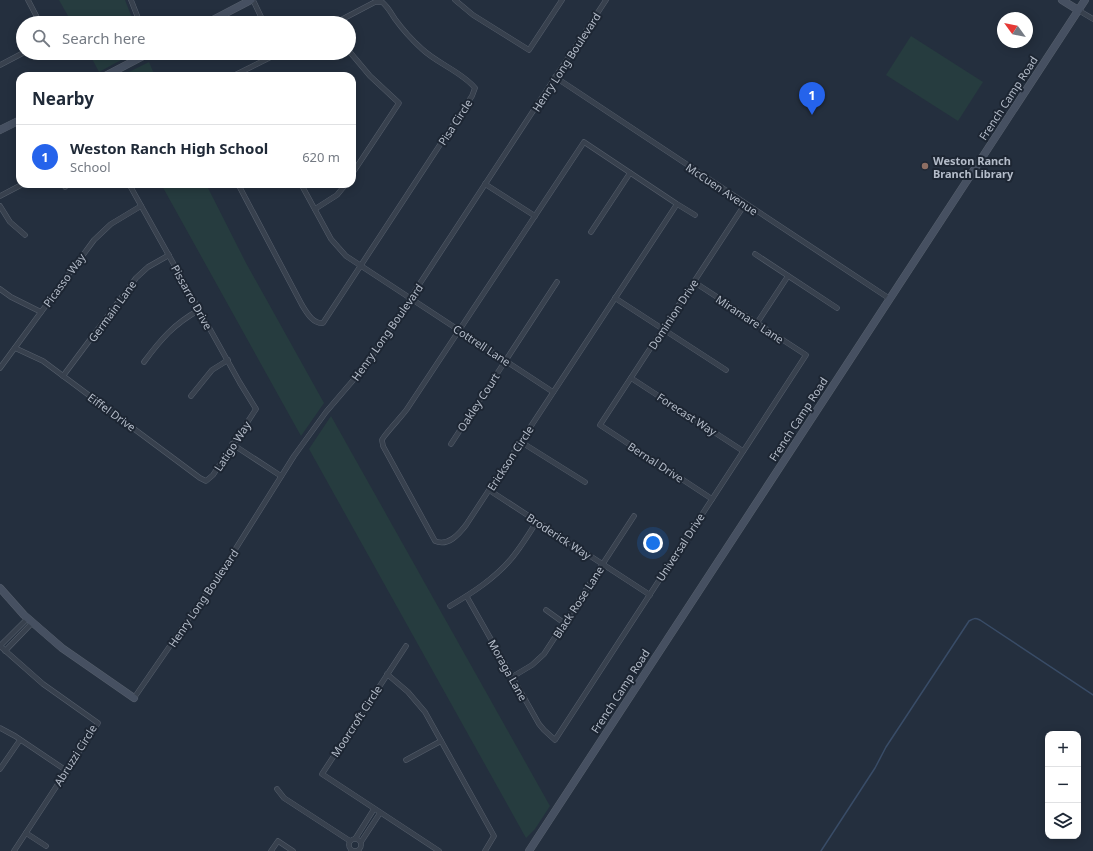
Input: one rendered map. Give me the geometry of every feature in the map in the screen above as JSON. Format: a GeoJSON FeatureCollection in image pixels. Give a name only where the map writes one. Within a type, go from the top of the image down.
{"type":"FeatureCollection","features":[{"type":"Feature","properties":{"kind":"street"},"geometry":{"type":"LineString","coordinates":[[28,0],[36,16]]}},
{"type":"Feature","properties":{"kind":"street"},"geometry":{"type":"LineString","coordinates":[[131,0],[137,16]]}},
{"type":"Feature","properties":{"kind":"street"},"geometry":{"type":"LineString","coordinates":[[221,16],[252,0],[260,16]]}},
{"type":"Feature","properties":{"kind":"street"},"geometry":{"type":"LineString","coordinates":[[455,0],[473,15],[528,50],[562,0]]}},
{"type":"Feature","properties":{"kind":"street","name":"Henry Long Boulevard"},"geometry":{"type":"LineString","coordinates":[[134,698],[221,572],[281,476],[322,417],[367,364],[606,0]]}},
{"type":"Feature","properties":{"kind":"street"},"geometry":{"type":"LineString","coordinates":[[1062,0],[1093,20]]}},
{"type":"Feature","properties":{"kind":"street","name":"French Camp Road"},"geometry":{"type":"LineString","coordinates":[[529,851],[1085,0]]}},
{"type":"Feature","properties":{"kind":"street","name":"Pisa Circle"},"geometry":{"type":"LineString","coordinates":[[240,188],[302,305],[312,319],[318,324],[323,324],[360,265],[472,96],[475,88],[470,82],[435,59],[418,45],[404,30],[388,7],[382,2],[375,2],[348,16]]}},
{"type":"Feature","properties":{"kind":"street"},"geometry":{"type":"LineString","coordinates":[[0,65],[16,57]]}},
{"type":"Feature","properties":{"kind":"street"},"geometry":{"type":"LineString","coordinates":[[356,59],[370,76],[399,102],[356,168]]}},
{"type":"Feature","properties":{"kind":"street"},"geometry":{"type":"LineString","coordinates":[[112,72],[136,60]]}},
{"type":"Feature","properties":{"kind":"street"},"geometry":{"type":"LineString","coordinates":[[241,72],[265,60]]}},
{"type":"Feature","properties":{"kind":"street","name":"McCuen Avenue"},"geometry":{"type":"LineString","coordinates":[[555,77],[890,299]]}},
{"type":"Feature","properties":{"kind":"street"},"geometry":{"type":"LineString","coordinates":[[0,130],[16,122]]}},
{"type":"Feature","properties":{"kind":"street","name":"Erickson Circle"},"geometry":{"type":"LineString","coordinates":[[584,142],[677,204],[521,442],[460,532],[448,542],[439,543],[433,538],[383,446],[382,440],[403,415],[584,142]]}},
{"type":"Feature","properties":{"kind":"street"},"geometry":{"type":"LineString","coordinates":[[592,232],[630,173]]}},
{"type":"Feature","properties":{"kind":"street"},"geometry":{"type":"LineString","coordinates":[[485,184],[535,216]]}},
{"type":"Feature","properties":{"kind":"street"},"geometry":{"type":"LineString","coordinates":[[0,196],[16,188]]}},
{"type":"Feature","properties":{"kind":"street","name":"Pissarro Drive"},"geometry":{"type":"LineString","coordinates":[[132,188],[199,310],[256,408]]}},
{"type":"Feature","properties":{"kind":"street"},"geometry":{"type":"LineString","coordinates":[[303,188],[335,245],[346,256],[410,298]]}},
{"type":"Feature","properties":{"kind":"street"},"geometry":{"type":"LineString","coordinates":[[315,209],[337,195],[343,188]]}},
{"type":"Feature","properties":{"kind":"street"},"geometry":{"type":"LineString","coordinates":[[677,204],[695,215]]}},
{"type":"Feature","properties":{"kind":"street","name":"Dominion Drive"},"geometry":{"type":"LineString","coordinates":[[600,425],[745,204]]}},
{"type":"Feature","properties":{"kind":"street"},"geometry":{"type":"LineString","coordinates":[[0,206],[10,222],[25,235]]}},
{"type":"Feature","properties":{"kind":"street","name":"Picasso Way"},"geometry":{"type":"LineString","coordinates":[[0,368],[94,240],[112,224],[141,206]]}},
{"type":"Feature","properties":{"kind":"street"},"geometry":{"type":"LineString","coordinates":[[755,254],[836,308]]}},
{"type":"Feature","properties":{"kind":"street","name":"Germain Lane"},"geometry":{"type":"LineString","coordinates":[[63,376],[136,278],[148,266],[169,255]]}},
{"type":"Feature","properties":{"kind":"street"},"geometry":{"type":"LineString","coordinates":[[757,323],[788,276]]}},
{"type":"Feature","properties":{"kind":"street","name":"Oakley Court"},"geometry":{"type":"LineString","coordinates":[[451,444],[557,282]]}},
{"type":"Feature","properties":{"kind":"street","name":"Miramare Lane"},"geometry":{"type":"LineString","coordinates":[[694,282],[806,355]]}},
{"type":"Feature","properties":{"kind":"street"},"geometry":{"type":"LineString","coordinates":[[0,288],[11,297],[41,312]]}},
{"type":"Feature","properties":{"kind":"street","name":"Cottrell Lane"},"geometry":{"type":"LineString","coordinates":[[410,298],[553,392]]}},
{"type":"Feature","properties":{"kind":"street"},"geometry":{"type":"LineString","coordinates":[[615,298],[726,370]]}},
{"type":"Feature","properties":{"kind":"street"},"geometry":{"type":"LineString","coordinates":[[144,362],[170,330],[188,316],[199,310]]}},
{"type":"Feature","properties":{"kind":"street","name":"Eiffel Drive"},"geometry":{"type":"LineString","coordinates":[[15,348],[40,359],[206,481]]}},
{"type":"Feature","properties":{"kind":"street","name":"Universal Drive"},"geometry":{"type":"LineString","coordinates":[[555,740],[806,355]]}},
{"type":"Feature","properties":{"kind":"street"},"geometry":{"type":"LineString","coordinates":[[191,396],[212,370],[228,360]]}},
{"type":"Feature","properties":{"kind":"street","name":"Forecast Way"},"geometry":{"type":"LineString","coordinates":[[631,378],[743,451]]}},
{"type":"Feature","properties":{"kind":"street","name":"Latigo Way"},"geometry":{"type":"LineString","coordinates":[[206,481],[213,475],[256,408]]}},
{"type":"Feature","properties":{"kind":"street","name":"Bernal Drive"},"geometry":{"type":"LineString","coordinates":[[600,425],[712,499]]}},
{"type":"Feature","properties":{"kind":"street"},"geometry":{"type":"LineString","coordinates":[[521,442],[585,482]]}},
{"type":"Feature","properties":{"kind":"street"},"geometry":{"type":"LineString","coordinates":[[232,444],[281,476]]}},
{"type":"Feature","properties":{"kind":"street","name":"Broderick Way"},"geometry":{"type":"LineString","coordinates":[[489,490],[650,595]]}},
{"type":"Feature","properties":{"kind":"street","name":"Black Rose Lane"},"geometry":{"type":"LineString","coordinates":[[512,677],[532,665],[544,654],[634,516]]}},
{"type":"Feature","properties":{"kind":"street"},"geometry":{"type":"LineString","coordinates":[[450,606],[467,596],[490,579],[510,559],[537,521]]}},
{"type":"Feature","properties":{"kind":"street"},"geometry":{"type":"LineString","coordinates":[[0,588],[43,633],[77,660],[134,698]]}},
{"type":"Feature","properties":{"kind":"street","name":"Moraga Lane"},"geometry":{"type":"LineString","coordinates":[[467,596],[539,724],[555,740]]}},
{"type":"Feature","properties":{"kind":"street"},"geometry":{"type":"LineString","coordinates":[[546,610],[564,623]]}},
{"type":"Feature","properties":{"kind":"street"},"geometry":{"type":"LineString","coordinates":[[0,646],[30,620]]}},
{"type":"Feature","properties":{"kind":"street"},"geometry":{"type":"LineString","coordinates":[[5,651],[30,620]]}},
{"type":"Feature","properties":{"kind":"street","name":"Abruzzi Circle"},"geometry":{"type":"LineString","coordinates":[[0,646],[43,684],[98,723],[14,851]]}},
{"type":"Feature","properties":{"kind":"street"},"geometry":{"type":"LineString","coordinates":[[387,674],[406,646]]}},
{"type":"Feature","properties":{"kind":"street","name":"Moorcroft Circle"},"geometry":{"type":"LineString","coordinates":[[438,851],[322,774],[387,674],[408,692],[425,712],[494,836],[485,851]]}},
{"type":"Feature","properties":{"kind":"street"},"geometry":{"type":"LineString","coordinates":[[0,728],[66,771]]}},
{"type":"Feature","properties":{"kind":"street"},"geometry":{"type":"LineString","coordinates":[[0,769],[20,740]]}},
{"type":"Feature","properties":{"kind":"street"},"geometry":{"type":"LineString","coordinates":[[406,760],[441,741]]}},
{"type":"Feature","properties":{"kind":"street"},"geometry":{"type":"LineString","coordinates":[[277,789],[284,798],[353,840],[359,840],[361,842]]}},
{"type":"Feature","properties":{"kind":"street"},"geometry":{"type":"LineString","coordinates":[[374,809],[348,849],[355,851],[360,848],[361,842],[380,813]]}},
{"type":"Feature","properties":{"kind":"street"},"geometry":{"type":"LineString","coordinates":[[26,833],[46,846]]}},
{"type":"Feature","properties":{"kind":"street"},"geometry":{"type":"LineString","coordinates":[[271,851],[278,841],[292,851]]}},
{"type":"Feature","properties":{"kind":"street"},"geometry":{"type":"LineString","coordinates":[[360,848],[365,851]]}},
{"type":"Feature","properties":{"kind":"green space"},"geometry":{"type":"Polygon","coordinates":[[[59,0],[125,0],[131,16],[68,16],[59,0]]]}},
{"type":"Feature","properties":{"kind":"green space"},"geometry":{"type":"Polygon","coordinates":[[[911,36],[983,82],[958,121],[886,75],[911,36]]]}},
{"type":"Feature","properties":{"kind":"green space"},"geometry":{"type":"Polygon","coordinates":[[[93,60],[121,60],[99,72],[93,60]]]}},
{"type":"Feature","properties":{"kind":"green space"},"geometry":{"type":"Polygon","coordinates":[[[149,62],[153,72],[129,72],[149,62]]]}},
{"type":"Feature","properties":{"kind":"green space"},"geometry":{"type":"Polygon","coordinates":[[[163,188],[208,188],[246,263],[324,403],[301,436],[163,188]]]}},
{"type":"Feature","properties":{"kind":"green space"},"geometry":{"type":"Polygon","coordinates":[[[331,416],[550,806],[535,829],[526,838],[309,449],[331,416]]]}},
{"type":"Feature","properties":{"kind":"waterway"},"geometry":{"type":"LineString","coordinates":[[821,851],[875,768],[886,747],[969,621],[974,619],[980,620],[1093,695]]}},
{"type":"Feature","properties":{"kind":"place","name":"Weston Ranch High School"},"geometry":{"type":"Point","coordinates":[812,115]}},
{"type":"Feature","properties":{"kind":"place","name":"Weston Ranch Branch Library"},"geometry":{"type":"Point","coordinates":[925,166]}}]}
